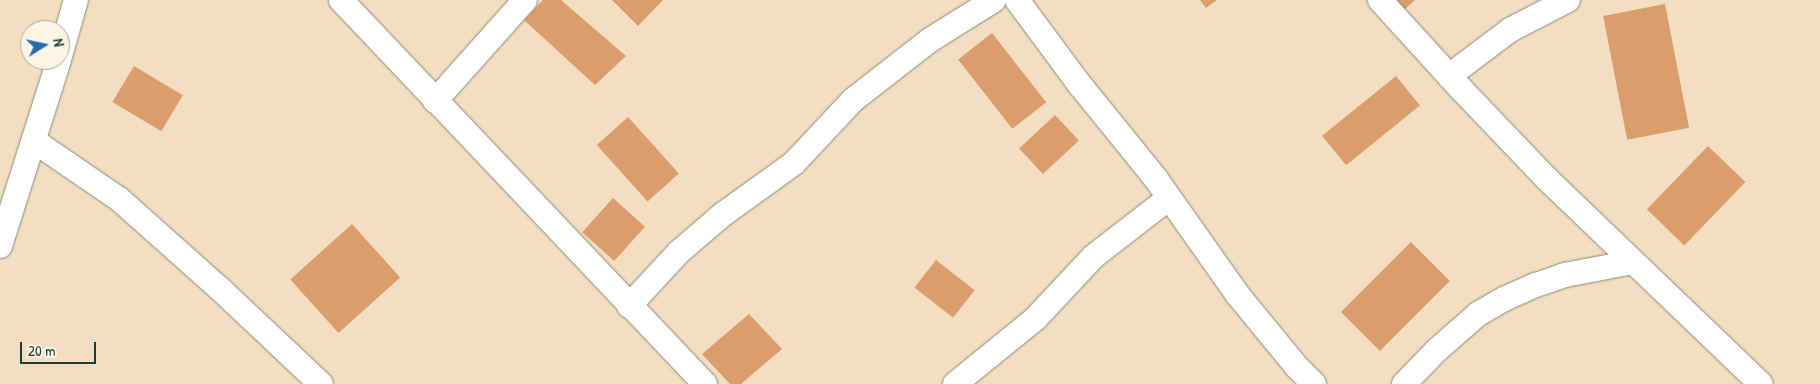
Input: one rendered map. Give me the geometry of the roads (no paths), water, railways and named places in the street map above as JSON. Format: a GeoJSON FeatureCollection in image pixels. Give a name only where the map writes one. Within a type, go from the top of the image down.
{"type":"FeatureCollection","features":[{"type":"Feature","properties":{"kind":"street"},"geometry":{"type":"LineString","coordinates":[[70,21],[76,0]]}},
{"type":"Feature","properties":{"kind":"street"},"geometry":{"type":"LineString","coordinates":[[341,0],[704,384]]}},
{"type":"Feature","properties":{"kind":"street"},"geometry":{"type":"LineString","coordinates":[[435,101],[525,0]]}},
{"type":"Feature","properties":{"kind":"street"},"geometry":{"type":"LineString","coordinates":[[629,306],[679,252],[715,221],[794,163],[853,100],[930,40],[994,0]]}},
{"type":"Feature","properties":{"kind":"street"},"geometry":{"type":"LineString","coordinates":[[1017,0],[1080,85],[1169,198],[1237,294],[1297,368],[1314,384]]}},
{"type":"Feature","properties":{"kind":"street"},"geometry":{"type":"LineString","coordinates":[[1380,0],[1547,179],[1761,384]]}},
{"type":"Feature","properties":{"kind":"street"},"geometry":{"type":"LineString","coordinates":[[1449,76],[1510,30],[1568,0]]}},
{"type":"Feature","properties":{"kind":"street"},"geometry":{"type":"LineString","coordinates":[[0,246],[56,70]]}},
{"type":"Feature","properties":{"kind":"street"},"geometry":{"type":"LineString","coordinates":[[34,141],[119,198],[219,288],[321,384]]}},
{"type":"Feature","properties":{"kind":"street"},"geometry":{"type":"LineString","coordinates":[[955,384],[1035,319],[1093,257],[1169,198]]}},
{"type":"Feature","properties":{"kind":"street"},"geometry":{"type":"LineString","coordinates":[[1404,384],[1437,350],[1478,314],[1504,299],[1565,275],[1633,262]]}}]}
